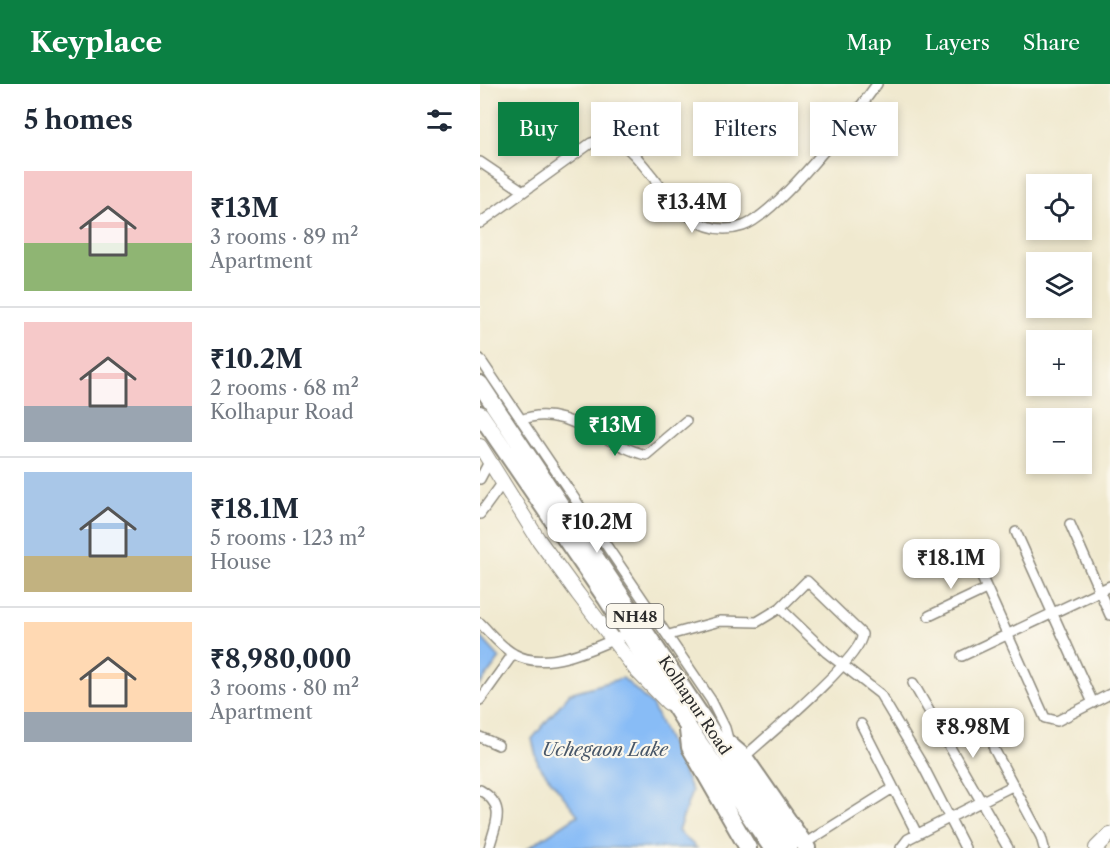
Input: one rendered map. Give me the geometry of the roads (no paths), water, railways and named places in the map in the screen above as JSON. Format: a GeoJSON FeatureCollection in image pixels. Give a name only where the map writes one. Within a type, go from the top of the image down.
{"type":"FeatureCollection","features":[{"type":"Feature","properties":{"kind":"highway","name":"Kolhapur Road"},"geometry":{"type":"LineString","coordinates":[[480,384],[710,728],[800,847]]}},
{"type":"Feature","properties":{"kind":"highway","name":"NH48"},"geometry":{"type":"LineString","coordinates":[[480,414],[621,636],[678,712],[772,848]]}},
{"type":"Feature","properties":{"kind":"highway"},"geometry":{"type":"LineString","coordinates":[[688,727],[690,747],[748,848]]}},
{"type":"Feature","properties":{"kind":"highway"},"geometry":{"type":"LineString","coordinates":[[710,728],[744,757],[800,847]]}},
{"type":"Feature","properties":{"kind":"street"},"geometry":{"type":"LineString","coordinates":[[480,223],[591,143],[606,139],[621,145],[679,207],[699,223],[719,230],[744,225],[764,213],[795,182],[877,84]]}},
{"type":"Feature","properties":{"kind":"street"},"geometry":{"type":"LineString","coordinates":[[480,162],[523,191]]}},
{"type":"Feature","properties":{"kind":"street"},"geometry":{"type":"LineString","coordinates":[[480,358],[711,700],[725,728],[729,744]]}},
{"type":"Feature","properties":{"kind":"street"},"geometry":{"type":"LineString","coordinates":[[521,420],[541,414],[550,415],[646,455],[686,422]]}},
{"type":"Feature","properties":{"kind":"street"},"geometry":{"type":"LineString","coordinates":[[480,446],[504,481],[538,539],[621,636],[573,657],[523,659],[513,654],[480,623]]}},
{"type":"Feature","properties":{"kind":"street"},"geometry":{"type":"LineString","coordinates":[[480,479],[489,460]]}},
{"type":"Feature","properties":{"kind":"street"},"geometry":{"type":"LineString","coordinates":[[480,514],[504,481]]}},
{"type":"Feature","properties":{"kind":"street"},"geometry":{"type":"LineString","coordinates":[[1070,524],[1110,615]]}},
{"type":"Feature","properties":{"kind":"street"},"geometry":{"type":"LineString","coordinates":[[1016,532],[1093,703]]}},
{"type":"Feature","properties":{"kind":"street"},"geometry":{"type":"LineString","coordinates":[[970,553],[1045,718],[1057,721],[1110,694]]}},
{"type":"Feature","properties":{"kind":"street"},"geometry":{"type":"LineString","coordinates":[[669,635],[720,621],[757,622],[780,608],[807,581],[862,634],[860,646],[843,665],[744,757]]}},
{"type":"Feature","properties":{"kind":"street"},"geometry":{"type":"LineString","coordinates":[[962,656],[1110,586]]}},
{"type":"Feature","properties":{"kind":"street"},"geometry":{"type":"LineString","coordinates":[[929,616],[986,589]]}},
{"type":"Feature","properties":{"kind":"street"},"geometry":{"type":"LineString","coordinates":[[780,608],[843,665],[880,694],[923,766],[966,848]]}},
{"type":"Feature","properties":{"kind":"street"},"geometry":{"type":"LineString","coordinates":[[480,700],[513,654]]}},
{"type":"Feature","properties":{"kind":"street"},"geometry":{"type":"LineString","coordinates":[[913,684],[1008,848]]}},
{"type":"Feature","properties":{"kind":"street"},"geometry":{"type":"LineString","coordinates":[[861,724],[917,834]]}},
{"type":"Feature","properties":{"kind":"street"},"geometry":{"type":"LineString","coordinates":[[480,737],[498,745]]}},
{"type":"Feature","properties":{"kind":"street"},"geometry":{"type":"LineString","coordinates":[[994,749],[1041,837],[1044,848]]}},
{"type":"Feature","properties":{"kind":"street"},"geometry":{"type":"LineString","coordinates":[[901,848],[903,843],[917,834],[1014,785]]}},
{"type":"Feature","properties":{"kind":"street"},"geometry":{"type":"LineString","coordinates":[[800,847],[893,788]]}},
{"type":"Feature","properties":{"kind":"street"},"geometry":{"type":"LineString","coordinates":[[480,790],[494,800],[499,811],[489,848]]}},
{"type":"Feature","properties":{"kind":"street"},"geometry":{"type":"LineString","coordinates":[[1096,848],[1110,834]]}},
{"type":"Feature","properties":{"kind":"water"},"geometry":{"type":"Polygon","coordinates":[[[480,636],[500,658],[480,685],[480,636]]]}},
{"type":"Feature","properties":{"kind":"water","name":"Uchegaon Lake"},"geometry":{"type":"Polygon","coordinates":[[[623,678],[652,705],[692,791],[678,831],[697,848],[528,848],[578,815],[538,764],[532,739],[570,693],[623,678]]]}}]}
